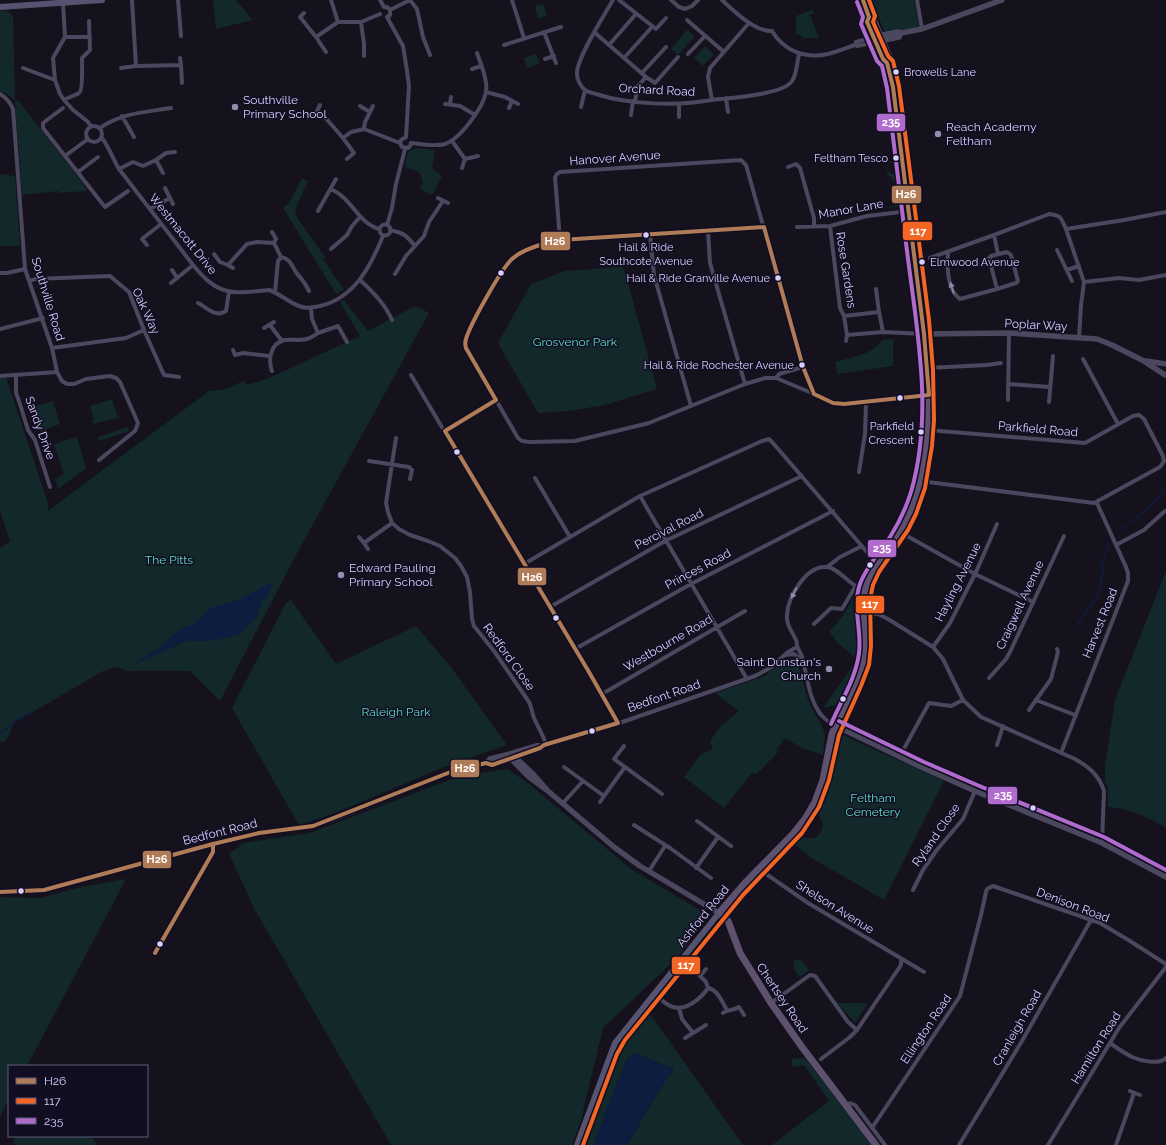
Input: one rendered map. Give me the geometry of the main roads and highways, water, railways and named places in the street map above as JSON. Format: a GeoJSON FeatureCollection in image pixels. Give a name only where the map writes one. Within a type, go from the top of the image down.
{"type":"FeatureCollection","features":[{"type":"Feature","properties":{"kind":"main road"},"geometry":{"type":"LineString","coordinates":[[0,7],[102,0]]}},
{"type":"Feature","properties":{"kind":"main road","name":"Ashford Road"},"geometry":{"type":"LineString","coordinates":[[577,1145],[615,1043],[738,890],[805,819],[815,802],[823,780],[832,735],[862,667],[866,640],[863,613],[865,592],[872,574],[900,532],[913,506],[920,481],[928,430],[929,395],[924,334],[893,87],[887,63],[883,59],[878,39],[867,22],[869,18],[862,0]]}},
{"type":"Feature","properties":{"kind":"main road","name":"Chertsey Road"},"geometry":{"type":"LineString","coordinates":[[719,913],[728,921],[740,953],[771,1004],[876,1145]]}},
{"type":"Feature","properties":{"kind":"water"},"geometry":{"type":"Polygon","coordinates":[[[273,583],[267,597],[262,601],[257,617],[239,635],[210,641],[186,641],[130,666],[158,649],[180,629],[194,624],[211,608],[241,599],[266,585],[273,583]]]}},
{"type":"Feature","properties":{"kind":"water"},"geometry":{"type":"Polygon","coordinates":[[[634,1053],[674,1069],[663,1084],[627,1145],[594,1145],[627,1059],[634,1053]]]}},
{"type":"Feature","properties":{"kind":"waterway"},"geometry":{"type":"LineString","coordinates":[[1117,532],[1150,507],[1161,494],[1166,492]]}},
{"type":"Feature","properties":{"kind":"waterway"},"geometry":{"type":"LineString","coordinates":[[1077,625],[1098,595],[1103,572],[1102,563],[1109,542]]}},
{"type":"Feature","properties":{"kind":"waterway"},"geometry":{"type":"LineString","coordinates":[[0,733],[12,723],[30,713]]}},
{"type":"Feature","properties":{"kind":"place","name":"Browells Lane"},"geometry":{"type":"Point","coordinates":[896,72]}},
{"type":"Feature","properties":{"kind":"place","name":"Southville Primary School"},"geometry":{"type":"Point","coordinates":[235,107]}},
{"type":"Feature","properties":{"kind":"place","name":"Reach Academy Feltham"},"geometry":{"type":"Point","coordinates":[938,134]}},
{"type":"Feature","properties":{"kind":"place","name":"Feltham Tesco"},"geometry":{"type":"Point","coordinates":[896,158]}},
{"type":"Feature","properties":{"kind":"place","name":"Hail & Ride Southcote Avenue"},"geometry":{"type":"Point","coordinates":[646,235]}},
{"type":"Feature","properties":{"kind":"place","name":"Elmwood Avenue"},"geometry":{"type":"Point","coordinates":[922,262]}},
{"type":"Feature","properties":{"kind":"place","name":"Hail & Ride Granville Avenue"},"geometry":{"type":"Point","coordinates":[778,278]}},
{"type":"Feature","properties":{"kind":"place","name":"Hail & Ride Rochester Avenue"},"geometry":{"type":"Point","coordinates":[802,365]}},
{"type":"Feature","properties":{"kind":"place","name":"Parkfield Crescent"},"geometry":{"type":"Point","coordinates":[921,432]}},
{"type":"Feature","properties":{"kind":"place","name":"Edward Pauling Primary School"},"geometry":{"type":"Point","coordinates":[341,575]}},
{"type":"Feature","properties":{"kind":"place","name":"Saint Dunstan's Church"},"geometry":{"type":"Point","coordinates":[829,669]}},
{"type":"Feature","properties":{"kind":"park label","name":"Grosvenor Park"},"geometry":{"type":"Point","coordinates":[575,342]}},
{"type":"Feature","properties":{"kind":"park label","name":"The Pitts"},"geometry":{"type":"Point","coordinates":[169,560]}},
{"type":"Feature","properties":{"kind":"park label","name":"Raleigh Park"},"geometry":{"type":"Point","coordinates":[396,712]}},
{"type":"Feature","properties":{"kind":"park label","name":"Feltham Cemetery"},"geometry":{"type":"Point","coordinates":[873,805]}}]}
